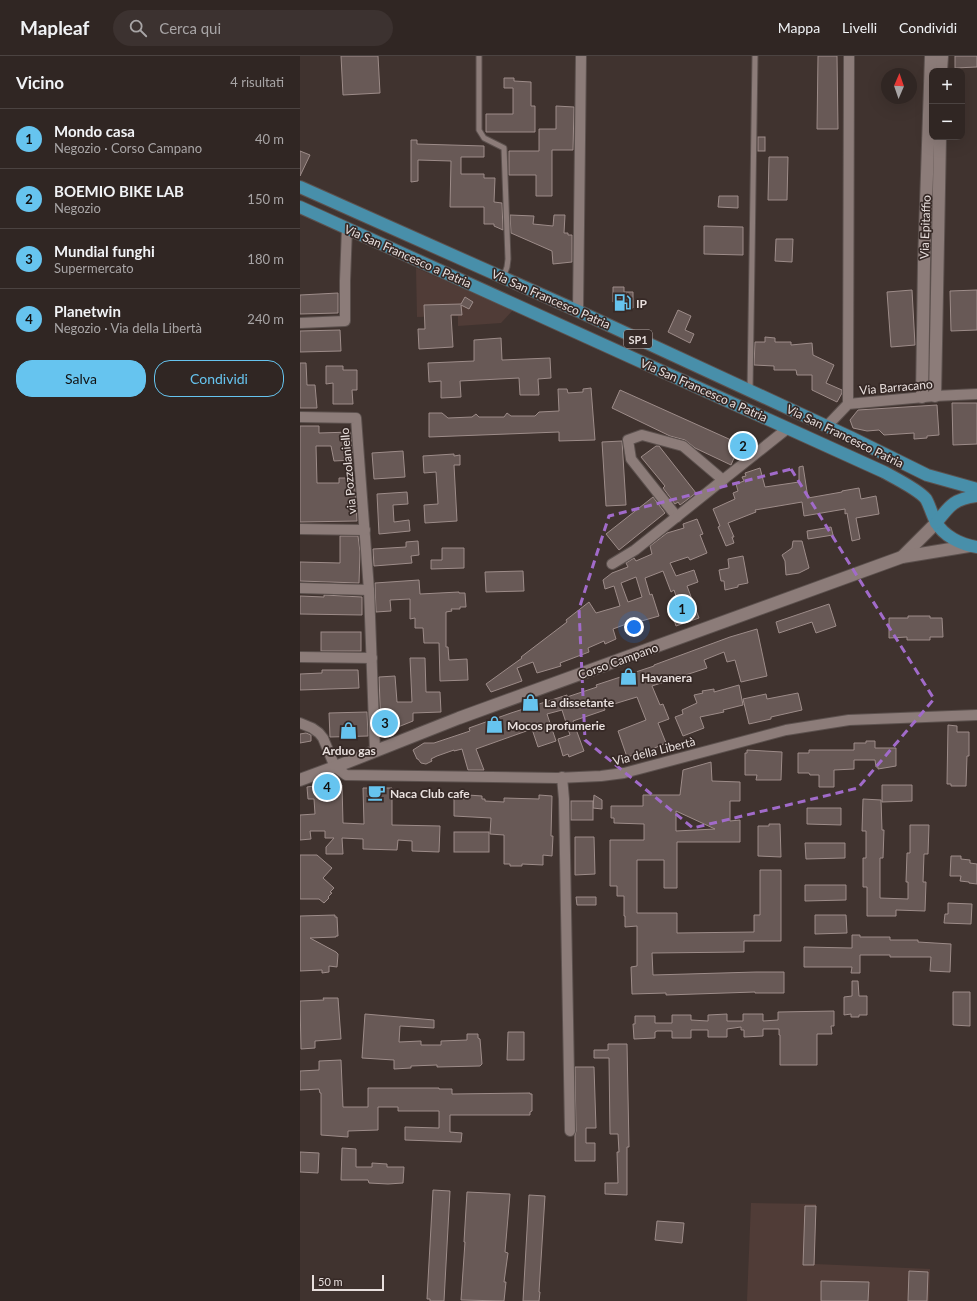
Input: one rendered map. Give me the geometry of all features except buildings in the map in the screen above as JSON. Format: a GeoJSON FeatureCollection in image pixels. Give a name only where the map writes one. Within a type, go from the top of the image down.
{"type":"FeatureCollection","features":[{"type":"Feature","properties":{"kind":"main road","name":"Via Epitaffio"},"geometry":{"type":"LineString","coordinates":[[922,397],[924,263],[931,56]]}},
{"type":"Feature","properties":{"kind":"main road"},"geometry":{"type":"LineString","coordinates":[[941,68],[942,56]]}},
{"type":"Feature","properties":{"kind":"main road","name":"Via Epitaffio"},"geometry":{"type":"LineString","coordinates":[[935,396],[940,140]]}},
{"type":"Feature","properties":{"kind":"main road","name":"Via San Francesco Patria"},"geometry":{"type":"LineString","coordinates":[[300,187],[578,311],[750,390],[927,475],[977,489]]}},
{"type":"Feature","properties":{"kind":"main road","name":"Via San Francesco a Patria"},"geometry":{"type":"LineString","coordinates":[[300,207],[884,472],[907,484],[926,498],[936,524]]}},
{"type":"Feature","properties":{"kind":"main road"},"geometry":{"type":"LineString","coordinates":[[902,558],[936,524],[948,507],[963,498],[977,496]]}},
{"type":"Feature","properties":{"kind":"main road"},"geometry":{"type":"LineString","coordinates":[[936,524],[944,534],[973,546]]}},
{"type":"Feature","properties":{"kind":"main road","name":"Corso Campano"},"geometry":{"type":"LineString","coordinates":[[300,780],[335,768],[459,718],[902,558],[973,546]]}},
{"type":"Feature","properties":{"kind":"street"},"geometry":{"type":"LineString","coordinates":[[578,311],[581,56]]}},
{"type":"Feature","properties":{"kind":"street"},"geometry":{"type":"LineString","coordinates":[[848,404],[849,56]]}},
{"type":"Feature","properties":{"kind":"street"},"geometry":{"type":"LineString","coordinates":[[300,323],[345,321],[347,228]]}},
{"type":"Feature","properties":{"kind":"street","name":"Via Barracano"},"geometry":{"type":"LineString","coordinates":[[827,426],[848,404],[922,397],[977,394]]}},
{"type":"Feature","properties":{"kind":"street","name":"via Pozzolaniello"},"geometry":{"type":"LineString","coordinates":[[300,417],[356,418],[369,590],[375,751]]}},
{"type":"Feature","properties":{"kind":"street"},"geometry":{"type":"LineString","coordinates":[[612,564],[635,550],[788,428]]}},
{"type":"Feature","properties":{"kind":"street"},"geometry":{"type":"LineString","coordinates":[[677,517],[631,459],[628,440],[642,435],[683,446],[723,480]]}},
{"type":"Feature","properties":{"kind":"street","name":"via Pozzolaniello"},"geometry":{"type":"LineString","coordinates":[[300,530],[365,530]]}},
{"type":"Feature","properties":{"kind":"street"},"geometry":{"type":"LineString","coordinates":[[300,588],[369,590]]}},
{"type":"Feature","properties":{"kind":"street"},"geometry":{"type":"LineString","coordinates":[[300,657],[372,658]]}},
{"type":"Feature","properties":{"kind":"street","name":"Via della Libertà"},"geometry":{"type":"LineString","coordinates":[[335,768],[346,775],[562,778],[601,776],[624,773],[786,730],[849,720],[977,715]]}},
{"type":"Feature","properties":{"kind":"street"},"geometry":{"type":"LineString","coordinates":[[300,723],[312,728],[323,738],[335,768]]}},
{"type":"Feature","properties":{"kind":"street"},"geometry":{"type":"LineString","coordinates":[[562,778],[564,799],[570,1131]]}},
{"type":"Feature","properties":{"kind":"lane"},"geometry":{"type":"LineString","coordinates":[[479,56],[479,130],[484,138],[504,148],[508,260],[503,278]]}},
{"type":"Feature","properties":{"kind":"lane"},"geometry":{"type":"LineString","coordinates":[[750,390],[755,56]]}},
{"type":"Feature","properties":{"kind":"highlighted area"},"geometry":{"type":"Polygon","coordinates":[[[791,469],[934,699],[858,788],[693,828],[585,740],[579,609],[609,516],[791,469]]]}},
{"type":"Feature","properties":{"kind":"shaded area"},"geometry":{"type":"Polygon","coordinates":[[[416,268],[513,310],[501,323],[458,326],[458,316],[417,317],[416,268]]]}},
{"type":"Feature","properties":{"kind":"shaded area"},"geometry":{"type":"Polygon","coordinates":[[[751,1203],[816,1204],[815,1264],[930,1269],[929,1301],[747,1301],[751,1203]]]}},
{"type":"Feature","properties":{"kind":"place","name":"IP"},"geometry":{"type":"Point","coordinates":[623,303]}},
{"type":"Feature","properties":{"kind":"place","name":"BOEMIO BIKE LAB"},"geometry":{"type":"Point","coordinates":[743,446]}},
{"type":"Feature","properties":{"kind":"place","name":"Mondo casa"},"geometry":{"type":"Point","coordinates":[682,609]}},
{"type":"Feature","properties":{"kind":"place","name":"Havanera"},"geometry":{"type":"Point","coordinates":[628,677]}},
{"type":"Feature","properties":{"kind":"place","name":"La dissetante"},"geometry":{"type":"Point","coordinates":[531,702]}},
{"type":"Feature","properties":{"kind":"place","name":"Mundial funghi"},"geometry":{"type":"Point","coordinates":[385,723]}},
{"type":"Feature","properties":{"kind":"place","name":"Mocos profumerie"},"geometry":{"type":"Point","coordinates":[494,725]}},
{"type":"Feature","properties":{"kind":"place","name":"Arduo gas"},"geometry":{"type":"Point","coordinates":[349,731]}},
{"type":"Feature","properties":{"kind":"place","name":"Planetwin"},"geometry":{"type":"Point","coordinates":[327,787]}},
{"type":"Feature","properties":{"kind":"place","name":"Naca Club cafe"},"geometry":{"type":"Point","coordinates":[377,793]}}]}
